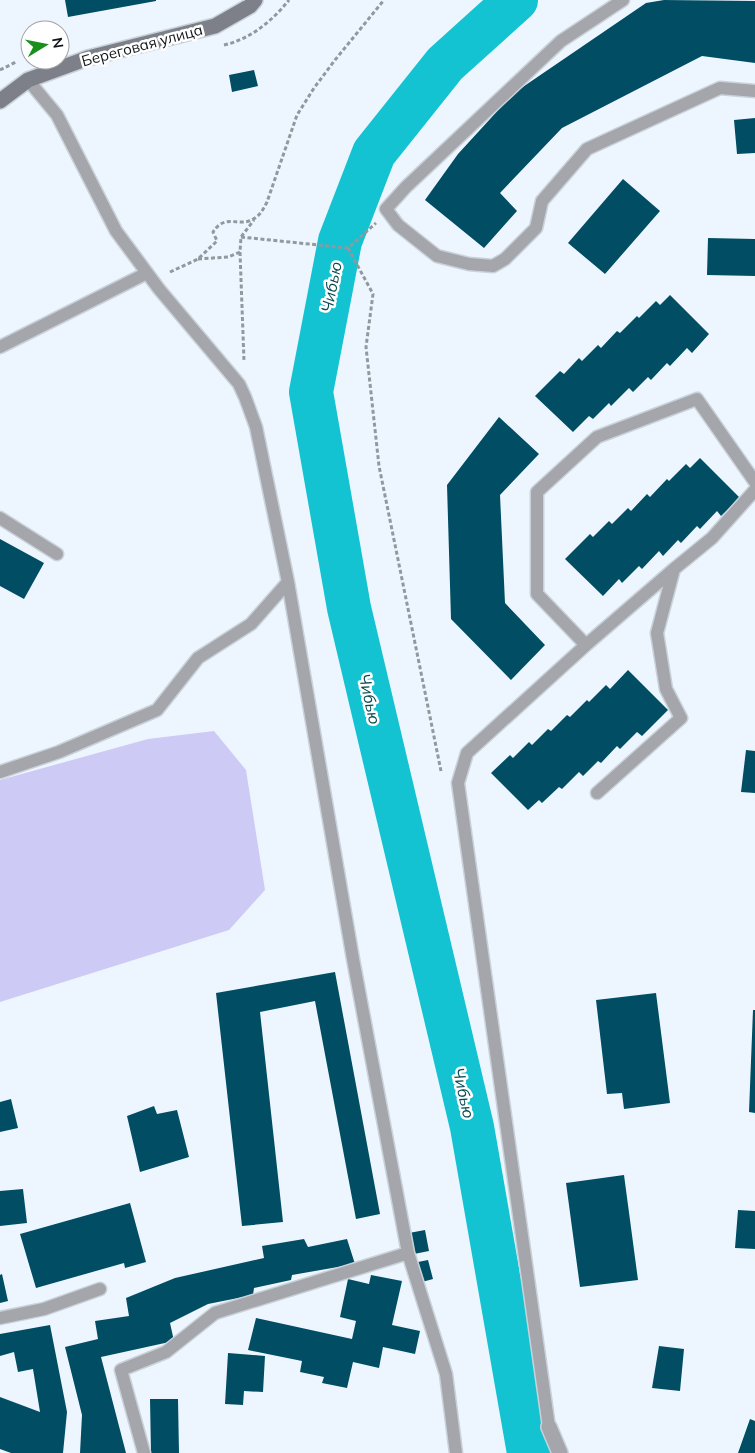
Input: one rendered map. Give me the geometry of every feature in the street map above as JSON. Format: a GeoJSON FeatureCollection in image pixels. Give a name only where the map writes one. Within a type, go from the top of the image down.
{"type":"FeatureCollection","features":[{"type":"Feature","properties":{"kind":"main road","name":"Береговая улица"},"geometry":{"type":"LineString","coordinates":[[0,101],[28,80],[88,58],[215,26],[250,6],[255,0]]}},
{"type":"Feature","properties":{"kind":"street"},"geometry":{"type":"LineString","coordinates":[[549,1427],[560,1453]]}},
{"type":"Feature","properties":{"kind":"lane"},"geometry":{"type":"LineString","coordinates":[[623,0],[561,41],[406,187],[386,209],[398,225],[437,256],[469,264],[493,266],[505,259],[536,228],[542,201],[587,149],[720,88],[755,91]]}},
{"type":"Feature","properties":{"kind":"lane"},"geometry":{"type":"LineString","coordinates":[[28,80],[57,115],[116,231],[159,289],[239,384],[246,397],[256,427],[288,582],[353,959],[408,1253],[446,1374],[456,1453]]}},
{"type":"Feature","properties":{"kind":"lane"},"geometry":{"type":"LineString","coordinates":[[0,347],[147,273]]}},
{"type":"Feature","properties":{"kind":"lane"},"geometry":{"type":"LineString","coordinates":[[586,645],[537,594],[537,492],[597,436],[697,400],[755,482]]}},
{"type":"Feature","properties":{"kind":"lane"},"geometry":{"type":"LineString","coordinates":[[549,1427],[458,783],[467,753],[586,645],[712,538],[755,490]]}},
{"type":"Feature","properties":{"kind":"lane"},"geometry":{"type":"LineString","coordinates":[[0,518],[58,554]]}},
{"type":"Feature","properties":{"kind":"lane"},"geometry":{"type":"LineString","coordinates":[[597,793],[681,718],[666,689],[657,633],[674,569]]}},
{"type":"Feature","properties":{"kind":"lane"},"geometry":{"type":"LineString","coordinates":[[0,772],[59,752],[157,710],[198,658],[250,624],[288,582]]}},
{"type":"Feature","properties":{"kind":"lane"},"geometry":{"type":"LineString","coordinates":[[144,1453],[121,1370],[166,1352],[215,1314],[408,1253]]}},
{"type":"Feature","properties":{"kind":"lane"},"geometry":{"type":"LineString","coordinates":[[0,1318],[44,1309],[100,1289]]}},
{"type":"Feature","properties":{"kind":"path"},"geometry":{"type":"LineString","coordinates":[[246,397],[241,237],[254,219],[262,212],[267,202],[297,115],[325,74],[384,0]]}},
{"type":"Feature","properties":{"kind":"path"},"geometry":{"type":"LineString","coordinates":[[241,237],[348,248],[382,217],[386,209]]}},
{"type":"Feature","properties":{"kind":"path"},"geometry":{"type":"LineString","coordinates":[[198,259],[217,240],[213,232],[218,224],[226,221],[246,222],[254,219]]}},
{"type":"Feature","properties":{"kind":"path"},"geometry":{"type":"LineString","coordinates":[[159,289],[170,271],[198,259],[228,257],[240,252]]}},
{"type":"Feature","properties":{"kind":"shaded area"},"geometry":{"type":"Polygon","coordinates":[[[214,731],[246,770],[265,890],[229,930],[0,1002],[0,780],[148,739],[214,731]]]}},
{"type":"Feature","properties":{"kind":"building"},"geometry":{"type":"Polygon","coordinates":[[[65,0],[156,0],[156,1],[68,17],[65,0]]]}},
{"type":"Feature","properties":{"kind":"building"},"geometry":{"type":"Polygon","coordinates":[[[664,0],[755,1],[755,63],[702,56],[562,128],[500,193],[517,211],[484,248],[425,200],[458,154],[514,93],[646,3],[664,0]]]}},
{"type":"Feature","properties":{"kind":"building"},"geometry":{"type":"Polygon","coordinates":[[[254,70],[258,86],[232,92],[229,75],[254,70]]]}},
{"type":"Feature","properties":{"kind":"building"},"geometry":{"type":"Polygon","coordinates":[[[755,118],[755,153],[737,154],[734,120],[755,118]]]}},
{"type":"Feature","properties":{"kind":"building"},"geometry":{"type":"Polygon","coordinates":[[[623,179],[660,211],[605,274],[568,243],[623,179]]]}},
{"type":"Feature","properties":{"kind":"building"},"geometry":{"type":"Polygon","coordinates":[[[708,238],[755,239],[755,276],[707,275],[708,238]]]}},
{"type":"Feature","properties":{"kind":"building"},"geometry":{"type":"Polygon","coordinates":[[[670,295],[709,334],[692,353],[687,348],[670,366],[667,363],[651,380],[648,377],[633,392],[629,388],[611,406],[609,403],[593,419],[589,416],[573,432],[535,396],[560,371],[564,374],[579,358],[582,361],[598,345],[601,348],[617,331],[620,333],[656,301],[660,305],[670,295]]]}},
{"type":"Feature","properties":{"kind":"building"},"geometry":{"type":"Polygon","coordinates":[[[499,417],[539,454],[500,495],[505,603],[545,645],[511,680],[451,619],[447,485],[499,417]]]}},
{"type":"Feature","properties":{"kind":"building"},"geometry":{"type":"Polygon","coordinates":[[[700,458],[740,498],[721,516],[717,511],[700,529],[697,526],[681,543],[678,540],[663,556],[659,551],[642,569],[639,566],[622,583],[619,579],[603,596],[565,559],[590,534],[593,537],[609,521],[612,524],[628,508],[631,511],[647,494],[650,497],[667,479],[669,481],[686,464],[690,468],[700,458]]]}},
{"type":"Feature","properties":{"kind":"building"},"geometry":{"type":"Polygon","coordinates":[[[0,539],[44,563],[24,599],[0,586],[0,539]]]}},
{"type":"Feature","properties":{"kind":"building"},"geometry":{"type":"Polygon","coordinates":[[[628,670],[668,710],[642,736],[637,732],[620,749],[617,746],[601,763],[598,761],[583,776],[579,772],[562,789],[559,787],[542,803],[539,800],[528,810],[491,773],[510,755],[513,758],[529,742],[532,745],[548,729],[551,731],[567,715],[570,717],[606,685],[610,689],[628,670]]]}},
{"type":"Feature","properties":{"kind":"building"},"geometry":{"type":"Polygon","coordinates":[[[746,750],[755,751],[755,793],[741,792],[746,750]]]}},
{"type":"Feature","properties":{"kind":"building"},"geometry":{"type":"Polygon","coordinates":[[[335,972],[380,1214],[356,1219],[315,1001],[260,1012],[283,1222],[242,1226],[216,993],[335,972]]]}},
{"type":"Feature","properties":{"kind":"building"},"geometry":{"type":"Polygon","coordinates":[[[656,993],[670,1103],[624,1109],[622,1093],[607,1094],[596,1000],[656,993]]]}},
{"type":"Feature","properties":{"kind":"building"},"geometry":{"type":"Polygon","coordinates":[[[753,1010],[755,1010],[755,1113],[749,1112],[753,1010]]]}},
{"type":"Feature","properties":{"kind":"building"},"geometry":{"type":"Polygon","coordinates":[[[11,1099],[18,1128],[0,1132],[0,1102],[11,1099]]]}},
{"type":"Feature","properties":{"kind":"building"},"geometry":{"type":"Polygon","coordinates":[[[154,1106],[157,1114],[177,1110],[189,1157],[140,1172],[127,1116],[154,1106]]]}},
{"type":"Feature","properties":{"kind":"building"},"geometry":{"type":"Polygon","coordinates":[[[624,1175],[638,1280],[580,1287],[566,1183],[624,1175]]]}},
{"type":"Feature","properties":{"kind":"building"},"geometry":{"type":"Polygon","coordinates":[[[23,1189],[27,1223],[0,1226],[0,1191],[23,1189]]]}},
{"type":"Feature","properties":{"kind":"building"},"geometry":{"type":"Polygon","coordinates":[[[130,1203],[146,1262],[125,1268],[124,1263],[36,1288],[20,1234],[130,1203]]]}},
{"type":"Feature","properties":{"kind":"building"},"geometry":{"type":"Polygon","coordinates":[[[738,1210],[755,1211],[755,1249],[735,1248],[738,1210]]]}},
{"type":"Feature","properties":{"kind":"building"},"geometry":{"type":"Polygon","coordinates":[[[425,1230],[429,1251],[414,1254],[409,1233],[425,1230]]]}},
{"type":"Feature","properties":{"kind":"building"},"geometry":{"type":"Polygon","coordinates":[[[304,1239],[308,1247],[347,1239],[355,1264],[292,1275],[291,1280],[254,1288],[253,1295],[208,1304],[170,1323],[174,1341],[101,1357],[126,1453],[80,1453],[82,1415],[65,1347],[98,1339],[95,1321],[129,1316],[126,1298],[175,1278],[264,1258],[262,1246],[304,1239]]]}},
{"type":"Feature","properties":{"kind":"building"},"geometry":{"type":"Polygon","coordinates":[[[428,1260],[433,1279],[422,1282],[418,1262],[428,1260]]]}},
{"type":"Feature","properties":{"kind":"building"},"geometry":{"type":"Polygon","coordinates":[[[2,1274],[8,1301],[0,1303],[0,1275],[2,1274]]]}},
{"type":"Feature","properties":{"kind":"building"},"geometry":{"type":"Polygon","coordinates":[[[371,1275],[402,1281],[392,1325],[420,1331],[415,1354],[383,1347],[379,1368],[353,1362],[347,1388],[322,1383],[324,1377],[300,1372],[302,1361],[248,1350],[256,1318],[352,1339],[356,1321],[340,1317],[348,1279],[369,1284],[371,1275]]]}},
{"type":"Feature","properties":{"kind":"building"},"geometry":{"type":"Polygon","coordinates":[[[50,1325],[67,1412],[63,1453],[11,1453],[0,1449],[0,1397],[40,1412],[33,1369],[18,1372],[14,1352],[0,1356],[0,1334],[50,1325]]]}},
{"type":"Feature","properties":{"kind":"building"},"geometry":{"type":"Polygon","coordinates":[[[659,1346],[684,1349],[680,1391],[652,1388],[659,1346]]]}},
{"type":"Feature","properties":{"kind":"building"},"geometry":{"type":"Polygon","coordinates":[[[228,1353],[265,1356],[263,1392],[244,1391],[243,1405],[225,1404],[228,1353]]]}},
{"type":"Feature","properties":{"kind":"building"},"geometry":{"type":"Polygon","coordinates":[[[150,1399],[178,1399],[179,1453],[151,1453],[150,1399]]]}},
{"type":"Feature","properties":{"kind":"building"},"geometry":{"type":"Polygon","coordinates":[[[750,1419],[755,1421],[755,1453],[738,1453],[750,1419]]]}},
{"type":"Feature","properties":{"kind":"waterway","name":"Чибью"},"geometry":{"type":"LineString","coordinates":[[516,0],[445,64],[374,153],[340,241],[311,392],[349,608],[472,1127],[529,1453]]}}]}
